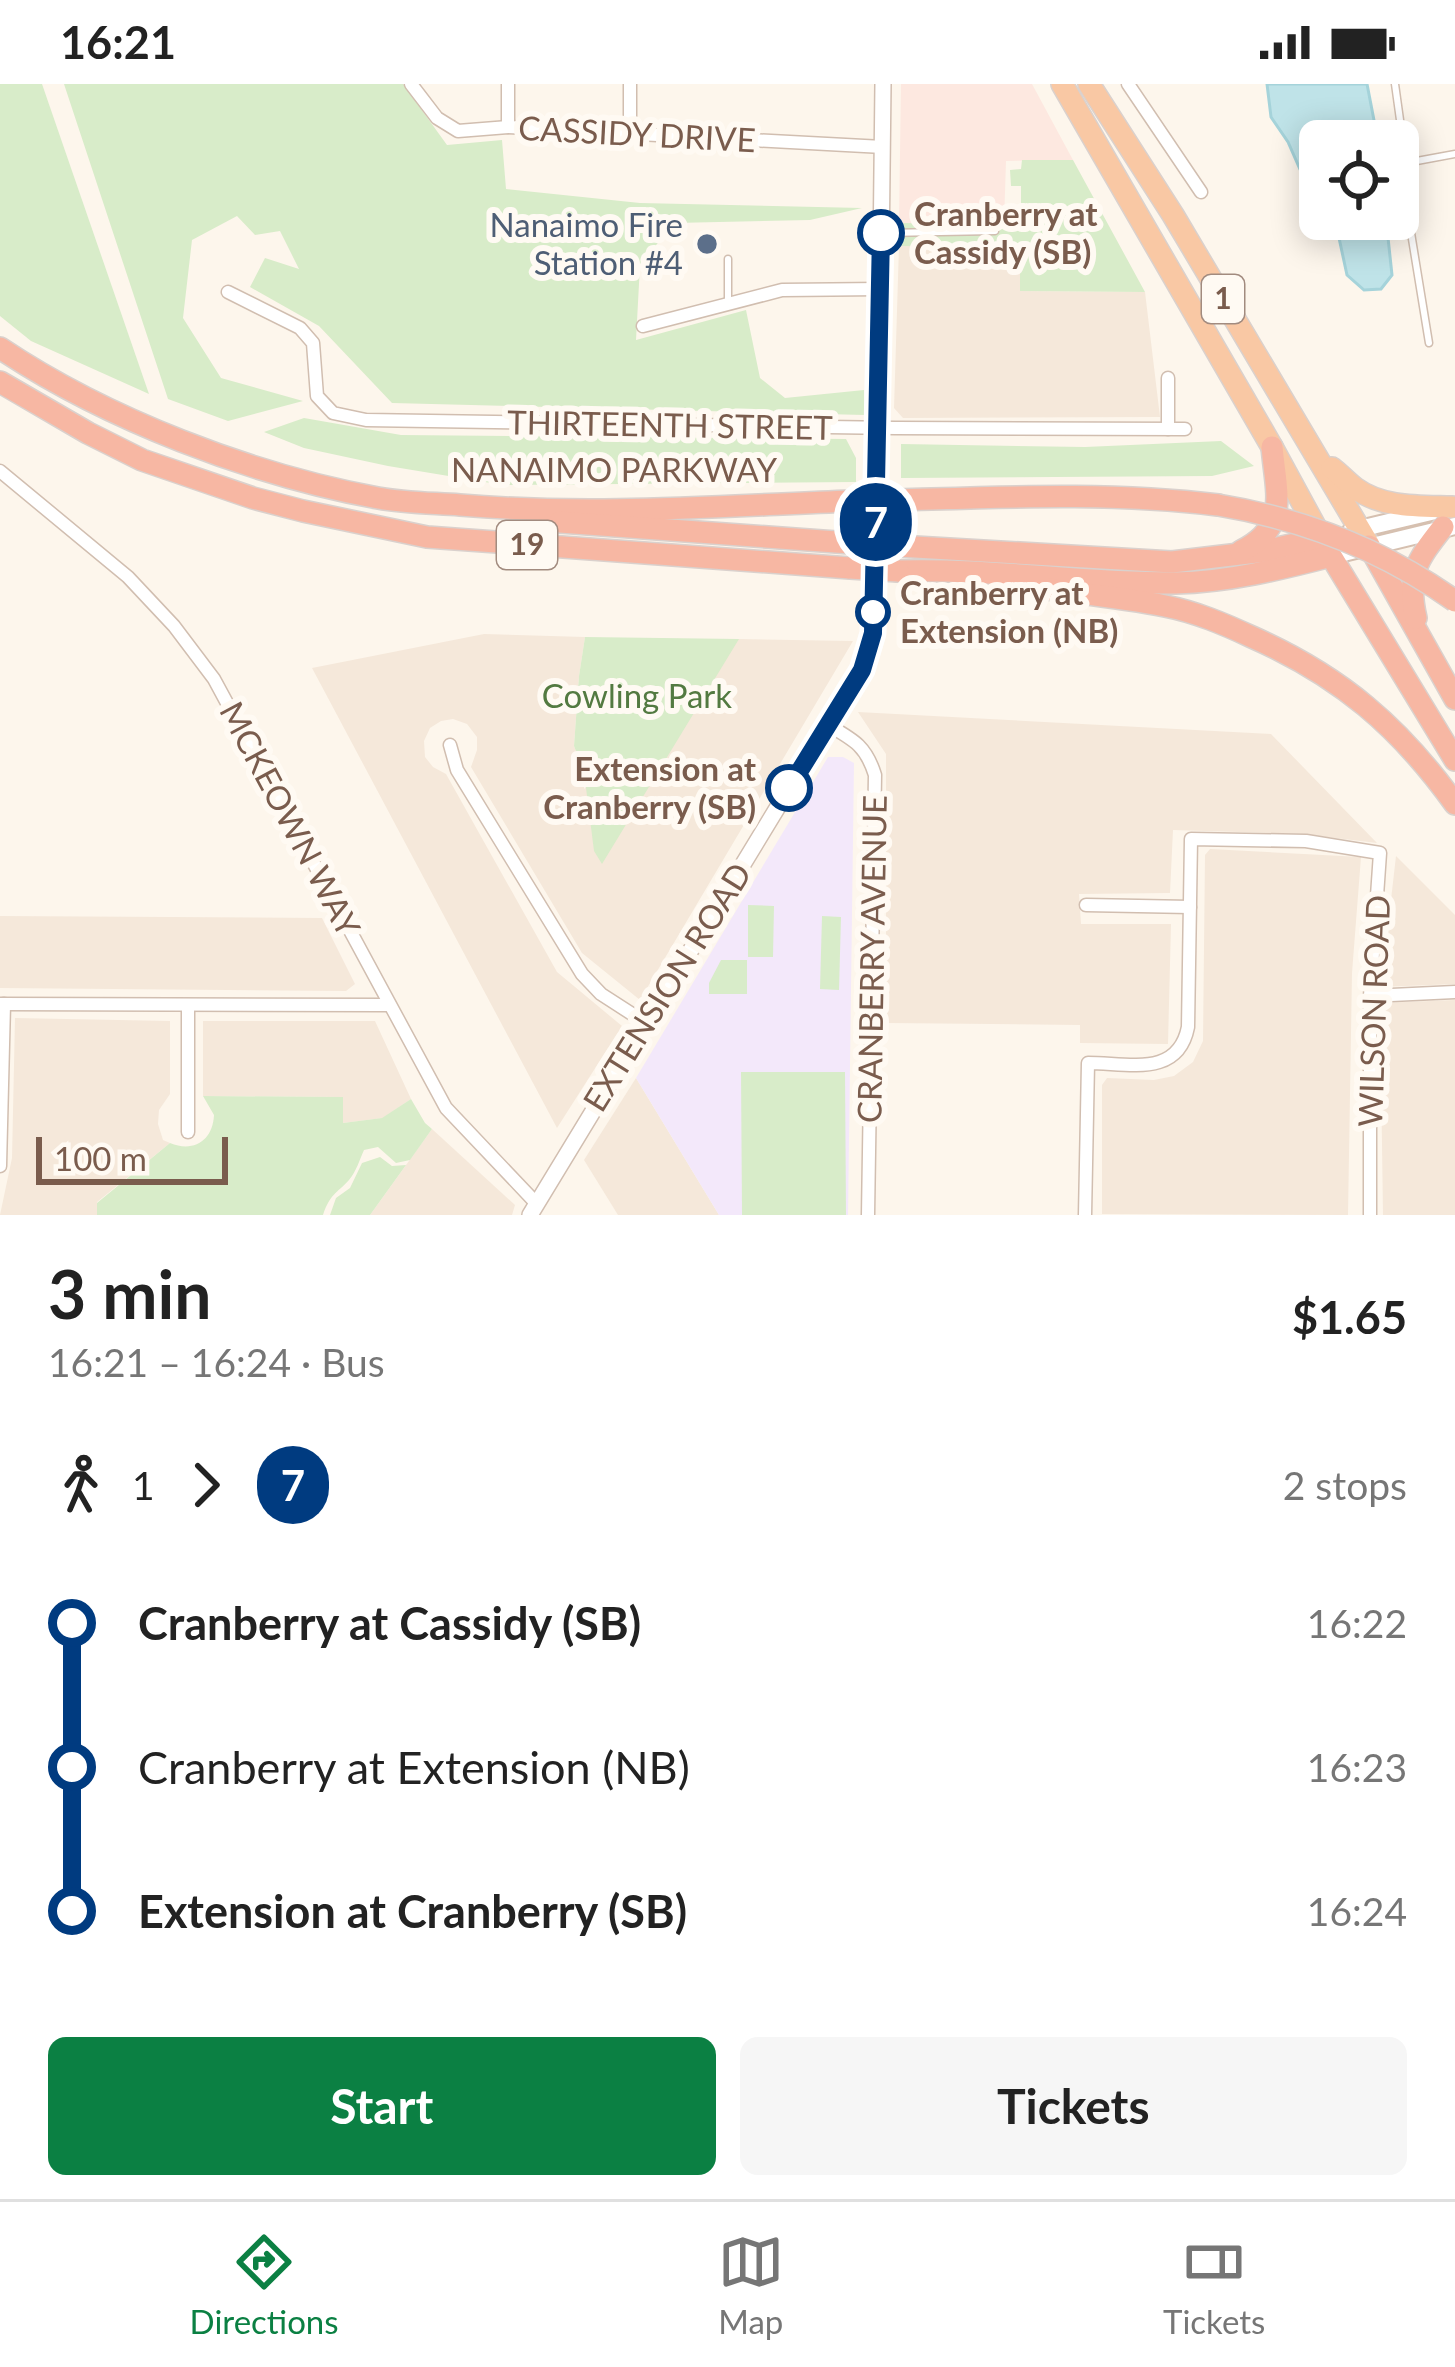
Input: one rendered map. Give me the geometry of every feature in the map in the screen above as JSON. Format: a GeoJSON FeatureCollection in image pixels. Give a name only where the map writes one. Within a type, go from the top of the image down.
{"type":"FeatureCollection","features":[{"type":"Feature","properties":{"kind":"highway","name":"1"},"geometry":{"type":"LineString","coordinates":[[1062,84],[1326,547],[1455,760]]}},
{"type":"Feature","properties":{"kind":"highway","name":"1"},"geometry":{"type":"LineString","coordinates":[[1089,84],[1318,457],[1455,698]]}},
{"type":"Feature","properties":{"kind":"highway","name":"NANAIMO PARKWAY"},"geometry":{"type":"LineString","coordinates":[[0,348],[47,379],[192,443],[280,475],[381,499],[556,511],[1100,496],[1162,499],[1278,518],[1347,541],[1455,601]]}},
{"type":"Feature","properties":{"kind":"highway","name":"NANAIMO PARKWAY"},"geometry":{"type":"LineString","coordinates":[[0,382],[142,460],[303,511],[427,537],[898,571],[1167,606],[1217,621],[1294,656],[1341,685],[1400,737],[1455,803]]}},
{"type":"Feature","properties":{"kind":"highway"},"geometry":{"type":"LineString","coordinates":[[1229,557],[1256,544],[1274,524],[1278,503],[1272,447]]}},
{"type":"Feature","properties":{"kind":"highway"},"geometry":{"type":"LineString","coordinates":[[1318,457],[1374,499],[1451,517],[1419,558],[1412,581],[1421,636]]}},
{"type":"Feature","properties":{"kind":"highway"},"geometry":{"type":"LineString","coordinates":[[381,499],[477,515],[1141,562],[1199,561],[1326,547]]}},
{"type":"Feature","properties":{"kind":"highway"},"geometry":{"type":"LineString","coordinates":[[898,571],[953,569],[1177,583],[1234,577],[1326,547]]}},
{"type":"Feature","properties":{"kind":"main road"},"geometry":{"type":"LineString","coordinates":[[1326,547],[1451,517]]}},
{"type":"Feature","properties":{"kind":"street","name":"CASSIDY DRIVE"},"geometry":{"type":"LineString","coordinates":[[411,84],[437,118],[458,131],[508,127],[630,131],[883,147]]}},
{"type":"Feature","properties":{"kind":"street"},"geometry":{"type":"LineString","coordinates":[[508,84],[508,127]]}},
{"type":"Feature","properties":{"kind":"street"},"geometry":{"type":"LineString","coordinates":[[630,84],[630,131]]}},
{"type":"Feature","properties":{"kind":"street"},"geometry":{"type":"LineString","coordinates":[[879,428],[883,84]]}},
{"type":"Feature","properties":{"kind":"street"},"geometry":{"type":"LineString","coordinates":[[1128,84],[1201,192]]}},
{"type":"Feature","properties":{"kind":"street"},"geometry":{"type":"LineString","coordinates":[[643,326],[782,290],[880,289]]}},
{"type":"Feature","properties":{"kind":"street","name":"THIRTEENTH STREET"},"geometry":{"type":"LineString","coordinates":[[228,292],[300,328],[313,343],[317,396],[333,413],[366,420],[1185,429]]}},
{"type":"Feature","properties":{"kind":"street"},"geometry":{"type":"LineString","coordinates":[[1168,378],[1168,429]]}},
{"type":"Feature","properties":{"kind":"street","name":"EXTENSION ROAD"},"geometry":{"type":"LineString","coordinates":[[533,1209],[862,670],[873,633],[879,428]]}},
{"type":"Feature","properties":{"kind":"street","name":"MCKEOWN WAY"},"geometry":{"type":"LineString","coordinates":[[0,471],[128,577],[214,679],[446,1108],[533,1209]]}},
{"type":"Feature","properties":{"kind":"street","name":"CRANBERRY AVENUE"},"geometry":{"type":"LineString","coordinates":[[828,725],[868,754],[875,775],[868,1215]]}},
{"type":"Feature","properties":{"kind":"street"},"geometry":{"type":"LineString","coordinates":[[450,745],[457,770],[582,974],[601,994],[646,1023]]}},
{"type":"Feature","properties":{"kind":"street","name":"WILSON ROAD"},"geometry":{"type":"LineString","coordinates":[[1190,907],[1191,839],[1306,841],[1380,853],[1370,996],[1370,1215]]}},
{"type":"Feature","properties":{"kind":"street"},"geometry":{"type":"LineString","coordinates":[[1085,1215],[1088,1063],[1154,1064],[1179,1053],[1188,1027],[1190,907],[1086,905]]}},
{"type":"Feature","properties":{"kind":"street"},"geometry":{"type":"LineString","coordinates":[[1370,996],[1455,992]]}},
{"type":"Feature","properties":{"kind":"street"},"geometry":{"type":"LineString","coordinates":[[0,1166],[2,1004],[388,1005]]}},
{"type":"Feature","properties":{"kind":"street"},"geometry":{"type":"LineString","coordinates":[[188,1005],[188,1132]]}},
{"type":"Feature","properties":{"kind":"lane"},"geometry":{"type":"LineString","coordinates":[[1395,84],[1400,120]]}},
{"type":"Feature","properties":{"kind":"lane"},"geometry":{"type":"LineString","coordinates":[[1419,161],[1455,154]]}},
{"type":"Feature","properties":{"kind":"lane"},"geometry":{"type":"LineString","coordinates":[[881,233],[995,231]]}},
{"type":"Feature","properties":{"kind":"lane"},"geometry":{"type":"LineString","coordinates":[[1412,240],[1429,343]]}},
{"type":"Feature","properties":{"kind":"lane"},"geometry":{"type":"LineString","coordinates":[[728,259],[728,304]]}},
{"type":"Feature","properties":{"kind":"shaded area"},"geometry":{"type":"Polygon","coordinates":[[[901,84],[1032,84],[1073,160],[1006,161],[1004,224],[899,223],[901,84]]]}},
{"type":"Feature","properties":{"kind":"shaded area"},"geometry":{"type":"Polygon","coordinates":[[[899,246],[1021,247],[1021,291],[1145,292],[1160,417],[903,418],[894,408],[899,246]]]}},
{"type":"Feature","properties":{"kind":"shaded area"},"geometry":{"type":"Polygon","coordinates":[[[484,634],[585,637],[574,746],[584,772],[584,789],[738,639],[853,641],[640,1000],[582,953],[471,767],[477,737],[467,724],[453,719],[430,728],[424,741],[425,757],[446,774],[557,972],[622,1026],[557,1128],[312,668],[484,634]]]}},
{"type":"Feature","properties":{"kind":"shaded area"},"geometry":{"type":"Polygon","coordinates":[[[858,712],[1271,734],[1377,843],[1302,834],[1173,830],[1170,893],[1079,894],[1081,924],[1171,924],[1168,1044],[1080,1043],[1080,1025],[886,1023],[886,754],[858,712]]]}},
{"type":"Feature","properties":{"kind":"shaded area"},"geometry":{"type":"Polygon","coordinates":[[[828,757],[854,763],[848,1215],[719,1215],[636,1078],[828,757]]]}},
{"type":"Feature","properties":{"kind":"shaded area"},"geometry":{"type":"Polygon","coordinates":[[[1210,849],[1361,857],[1352,973],[1348,1215],[1102,1214],[1102,1085],[1107,1078],[1174,1076],[1193,1062],[1203,1041],[1205,855],[1210,849]]]}},
{"type":"Feature","properties":{"kind":"shaded area"},"geometry":{"type":"Polygon","coordinates":[[[1396,856],[1455,915],[1455,984],[1381,987],[1396,856]]]}},
{"type":"Feature","properties":{"kind":"shaded area"},"geometry":{"type":"Polygon","coordinates":[[[0,916],[322,918],[355,984],[346,991],[0,988],[0,916]]]}},
{"type":"Feature","properties":{"kind":"shaded area"},"geometry":{"type":"Polygon","coordinates":[[[1455,1000],[1455,1215],[1383,1215],[1380,1003],[1455,1000]]]}},
{"type":"Feature","properties":{"kind":"shaded area"},"geometry":{"type":"Polygon","coordinates":[[[15,1018],[170,1021],[170,1094],[159,1110],[158,1124],[163,1140],[170,1143],[97,1202],[97,1215],[0,1215],[12,1158],[15,1018]]]}},
{"type":"Feature","properties":{"kind":"shaded area"},"geometry":{"type":"Polygon","coordinates":[[[203,1021],[375,1021],[411,1099],[383,1118],[343,1123],[342,1097],[203,1096],[203,1021]]]}},
{"type":"Feature","properties":{"kind":"shaded area"},"geometry":{"type":"Polygon","coordinates":[[[636,1078],[719,1215],[618,1215],[584,1160],[636,1078]]]}},
{"type":"Feature","properties":{"kind":"shaded area"},"geometry":{"type":"Polygon","coordinates":[[[432,1129],[515,1205],[512,1215],[370,1215],[432,1129]]]}},
{"type":"Feature","properties":{"kind":"green space"},"geometry":{"type":"Polygon","coordinates":[[[0,84],[42,84],[149,394],[31,341],[0,316],[0,84]]]}},
{"type":"Feature","properties":{"kind":"green space"},"geometry":{"type":"Polygon","coordinates":[[[64,84],[403,84],[447,145],[502,140],[506,189],[640,203],[862,208],[810,220],[674,223],[640,265],[636,340],[746,310],[760,378],[785,398],[864,390],[865,415],[392,403],[319,326],[250,287],[265,258],[299,269],[280,231],[255,235],[237,216],[192,240],[183,318],[221,378],[303,401],[228,421],[168,399],[64,84]]]}},
{"type":"Feature","properties":{"kind":"green space"},"geometry":{"type":"Polygon","coordinates":[[[1022,160],[1073,160],[1145,292],[1020,291],[1020,247],[899,246],[899,223],[1021,224],[1021,186],[1011,186],[1010,170],[1021,169],[1022,160]]]}},
{"type":"Feature","properties":{"kind":"green space"},"geometry":{"type":"Polygon","coordinates":[[[304,418],[401,435],[846,439],[856,458],[856,482],[503,485],[304,448],[264,432],[304,418]]]}},
{"type":"Feature","properties":{"kind":"green space"},"geometry":{"type":"Polygon","coordinates":[[[1221,441],[1254,466],[1212,476],[901,478],[901,444],[1085,447],[1221,441]]]}},
{"type":"Feature","properties":{"kind":"green space","name":"Cowling Park"},"geometry":{"type":"Polygon","coordinates":[[[585,637],[739,639],[602,864],[594,851],[584,772],[574,746],[585,637]]]}},
{"type":"Feature","properties":{"kind":"green space"},"geometry":{"type":"Polygon","coordinates":[[[748,905],[774,906],[773,957],[748,957],[748,905]]]}},
{"type":"Feature","properties":{"kind":"green space"},"geometry":{"type":"Polygon","coordinates":[[[822,916],[841,917],[839,990],[820,989],[822,916]]]}},
{"type":"Feature","properties":{"kind":"green space"},"geometry":{"type":"Polygon","coordinates":[[[721,960],[747,960],[747,994],[709,994],[709,983],[721,960]]]}},
{"type":"Feature","properties":{"kind":"green space"},"geometry":{"type":"Polygon","coordinates":[[[741,1072],[845,1072],[846,1215],[742,1215],[741,1072]]]}},
{"type":"Feature","properties":{"kind":"green space"},"geometry":{"type":"Polygon","coordinates":[[[203,1096],[343,1097],[343,1123],[382,1118],[411,1099],[432,1129],[410,1160],[396,1163],[378,1147],[364,1150],[323,1215],[97,1215],[97,1203],[170,1143],[194,1145],[206,1137],[214,1115],[203,1096]]]}},
{"type":"Feature","properties":{"kind":"green space"},"geometry":{"type":"Polygon","coordinates":[[[380,1157],[392,1166],[406,1165],[370,1215],[330,1215],[336,1198],[350,1188],[362,1163],[380,1157]]]}},
{"type":"Feature","properties":{"kind":"water"},"geometry":{"type":"Polygon","coordinates":[[[1267,84],[1367,84],[1374,120],[1299,120],[1299,167],[1271,117],[1267,84]]]}},
{"type":"Feature","properties":{"kind":"water"},"geometry":{"type":"Polygon","coordinates":[[[1339,240],[1388,240],[1392,275],[1381,289],[1364,290],[1347,275],[1339,240]]]}},
{"type":"Feature","properties":{"kind":"bus line","name":"7"},"geometry":{"type":"LineString","coordinates":[[789,788],[862,670],[873,633],[881,233]]}},
{"type":"Feature","properties":{"kind":"place","name":"Cranberry at Cassidy (SB)"},"geometry":{"type":"Point","coordinates":[881,233]}},
{"type":"Feature","properties":{"kind":"place","name":"Nanaimo Fire Station #4"},"geometry":{"type":"Point","coordinates":[707,244]}},
{"type":"Feature","properties":{"kind":"place","name":"Cranberry at Extension (NB)"},"geometry":{"type":"Point","coordinates":[873,612]}},
{"type":"Feature","properties":{"kind":"place","name":"Extension at Cranberry (SB)"},"geometry":{"type":"Point","coordinates":[789,788]}}]}
